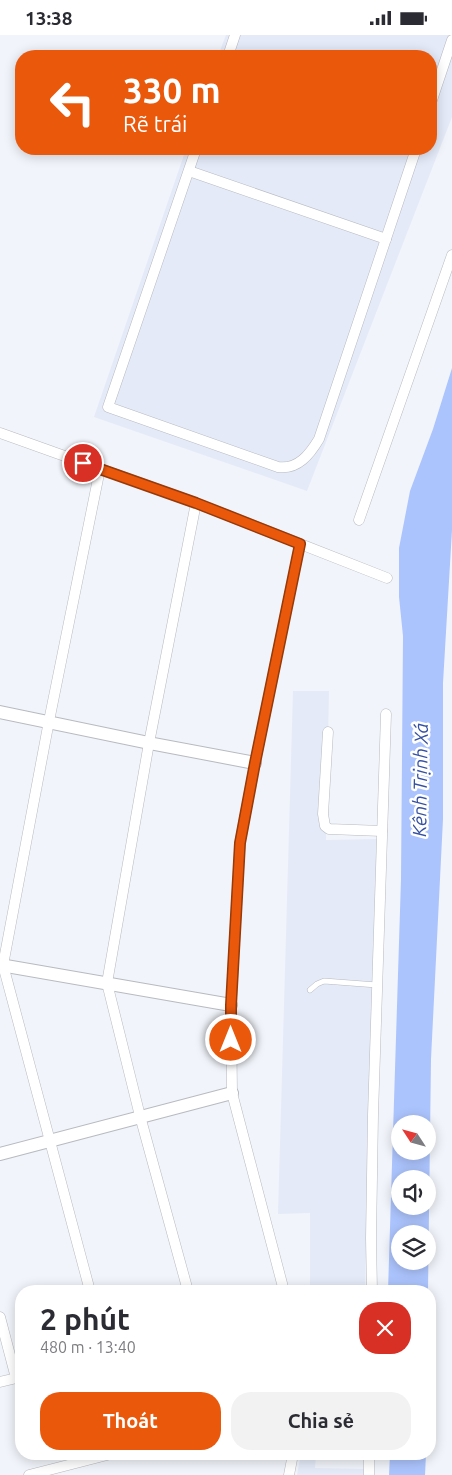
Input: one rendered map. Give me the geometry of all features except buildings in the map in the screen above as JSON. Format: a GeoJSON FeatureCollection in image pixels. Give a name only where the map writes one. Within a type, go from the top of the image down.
{"type":"FeatureCollection","features":[{"type":"Feature","properties":{"kind":"street"},"geometry":{"type":"LineString","coordinates":[[230,50],[235,35]]}},
{"type":"Feature","properties":{"kind":"street"},"geometry":{"type":"LineString","coordinates":[[437,85],[452,40]]}},
{"type":"Feature","properties":{"kind":"street"},"geometry":{"type":"LineString","coordinates":[[194,155],[108,407],[278,467],[287,467],[299,463],[319,439],[414,155]]}},
{"type":"Feature","properties":{"kind":"street"},"geometry":{"type":"LineString","coordinates":[[189,171],[386,239]]}},
{"type":"Feature","properties":{"kind":"street"},"geometry":{"type":"LineString","coordinates":[[359,520],[452,255]]}},
{"type":"Feature","properties":{"kind":"street"},"geometry":{"type":"LineString","coordinates":[[0,434],[196,503],[387,578]]}},
{"type":"Feature","properties":{"kind":"street"},"geometry":{"type":"LineString","coordinates":[[88,1285],[1,965],[100,469]]}},
{"type":"Feature","properties":{"kind":"street"},"geometry":{"type":"LineString","coordinates":[[186,1285],[140,1116],[107,983],[148,743],[196,503]]}},
{"type":"Feature","properties":{"kind":"street"},"geometry":{"type":"LineString","coordinates":[[282,1285],[232,1093],[231,1005],[240,843],[300,544]]}},
{"type":"Feature","properties":{"kind":"street"},"geometry":{"type":"LineString","coordinates":[[0,712],[255,763]]}},
{"type":"Feature","properties":{"kind":"street"},"geometry":{"type":"LineString","coordinates":[[372,1285],[371,1238],[386,714]]}},
{"type":"Feature","properties":{"kind":"street"},"geometry":{"type":"LineString","coordinates":[[328,732],[323,814],[324,826],[329,829],[382,831]]}},
{"type":"Feature","properties":{"kind":"street"},"geometry":{"type":"LineString","coordinates":[[1,965],[231,1005]]}},
{"type":"Feature","properties":{"kind":"street"},"geometry":{"type":"LineString","coordinates":[[0,1154],[232,1093]]}},
{"type":"Feature","properties":{"kind":"street"},"geometry":{"type":"LineString","coordinates":[[0,1317],[15,1365]]}},
{"type":"Feature","properties":{"kind":"street"},"geometry":{"type":"LineString","coordinates":[[0,1383],[15,1379]]}},
{"type":"Feature","properties":{"kind":"street"},"geometry":{"type":"LineString","coordinates":[[29,1475],[88,1460]]}},
{"type":"Feature","properties":{"kind":"street"},"geometry":{"type":"LineString","coordinates":[[289,1475],[292,1460]]}},
{"type":"Feature","properties":{"kind":"street"},"geometry":{"type":"LineString","coordinates":[[369,1460],[369,1475]]}},
{"type":"Feature","properties":{"kind":"lane"},"geometry":{"type":"LineString","coordinates":[[310,991],[317,984],[324,981],[378,985]]}},
{"type":"Feature","properties":{"kind":"shaded area"},"geometry":{"type":"Polygon","coordinates":[[[226,35],[452,35],[452,117],[307,491],[94,417],[184,155],[437,155],[437,50],[220,50],[226,35]]]}},
{"type":"Feature","properties":{"kind":"shaded area"},"geometry":{"type":"Polygon","coordinates":[[[293,691],[329,691],[326,840],[377,839],[365,1285],[310,1285],[310,1213],[278,1214],[293,691]]]}},
{"type":"Feature","properties":{"kind":"shaded area"},"geometry":{"type":"Polygon","coordinates":[[[300,1460],[316,1460],[315,1468],[365,1469],[365,1475],[297,1475],[300,1460]]]}},
{"type":"Feature","properties":{"kind":"water","name":"Kênh Trịnh Xá"},"geometry":{"type":"Polygon","coordinates":[[[452,368],[452,530],[443,683],[443,819],[431,1059],[430,1115],[394,1115],[401,879],[403,636],[399,597],[399,548],[410,491],[433,429],[452,368]]]}},
{"type":"Feature","properties":{"kind":"water","name":"Kênh Trịnh Xá"},"geometry":{"type":"Polygon","coordinates":[[[392,1160],[430,1160],[430,1170],[392,1170],[392,1160]]]}},
{"type":"Feature","properties":{"kind":"water","name":"Kênh Trịnh Xá"},"geometry":{"type":"Polygon","coordinates":[[[391,1196],[391,1215],[429,1215],[429,1225],[391,1225],[391,1270],[428,1270],[428,1285],[388,1285],[391,1196]]]}},
{"type":"Feature","properties":{"kind":"water"},"geometry":{"type":"Polygon","coordinates":[[[390,1460],[426,1460],[425,1475],[389,1475],[390,1460]]]}},
{"type":"Feature","properties":{"kind":"route"},"geometry":{"type":"LineString","coordinates":[[83,463],[196,503],[300,544],[240,843],[231,1005],[231,1040]]}}]}
